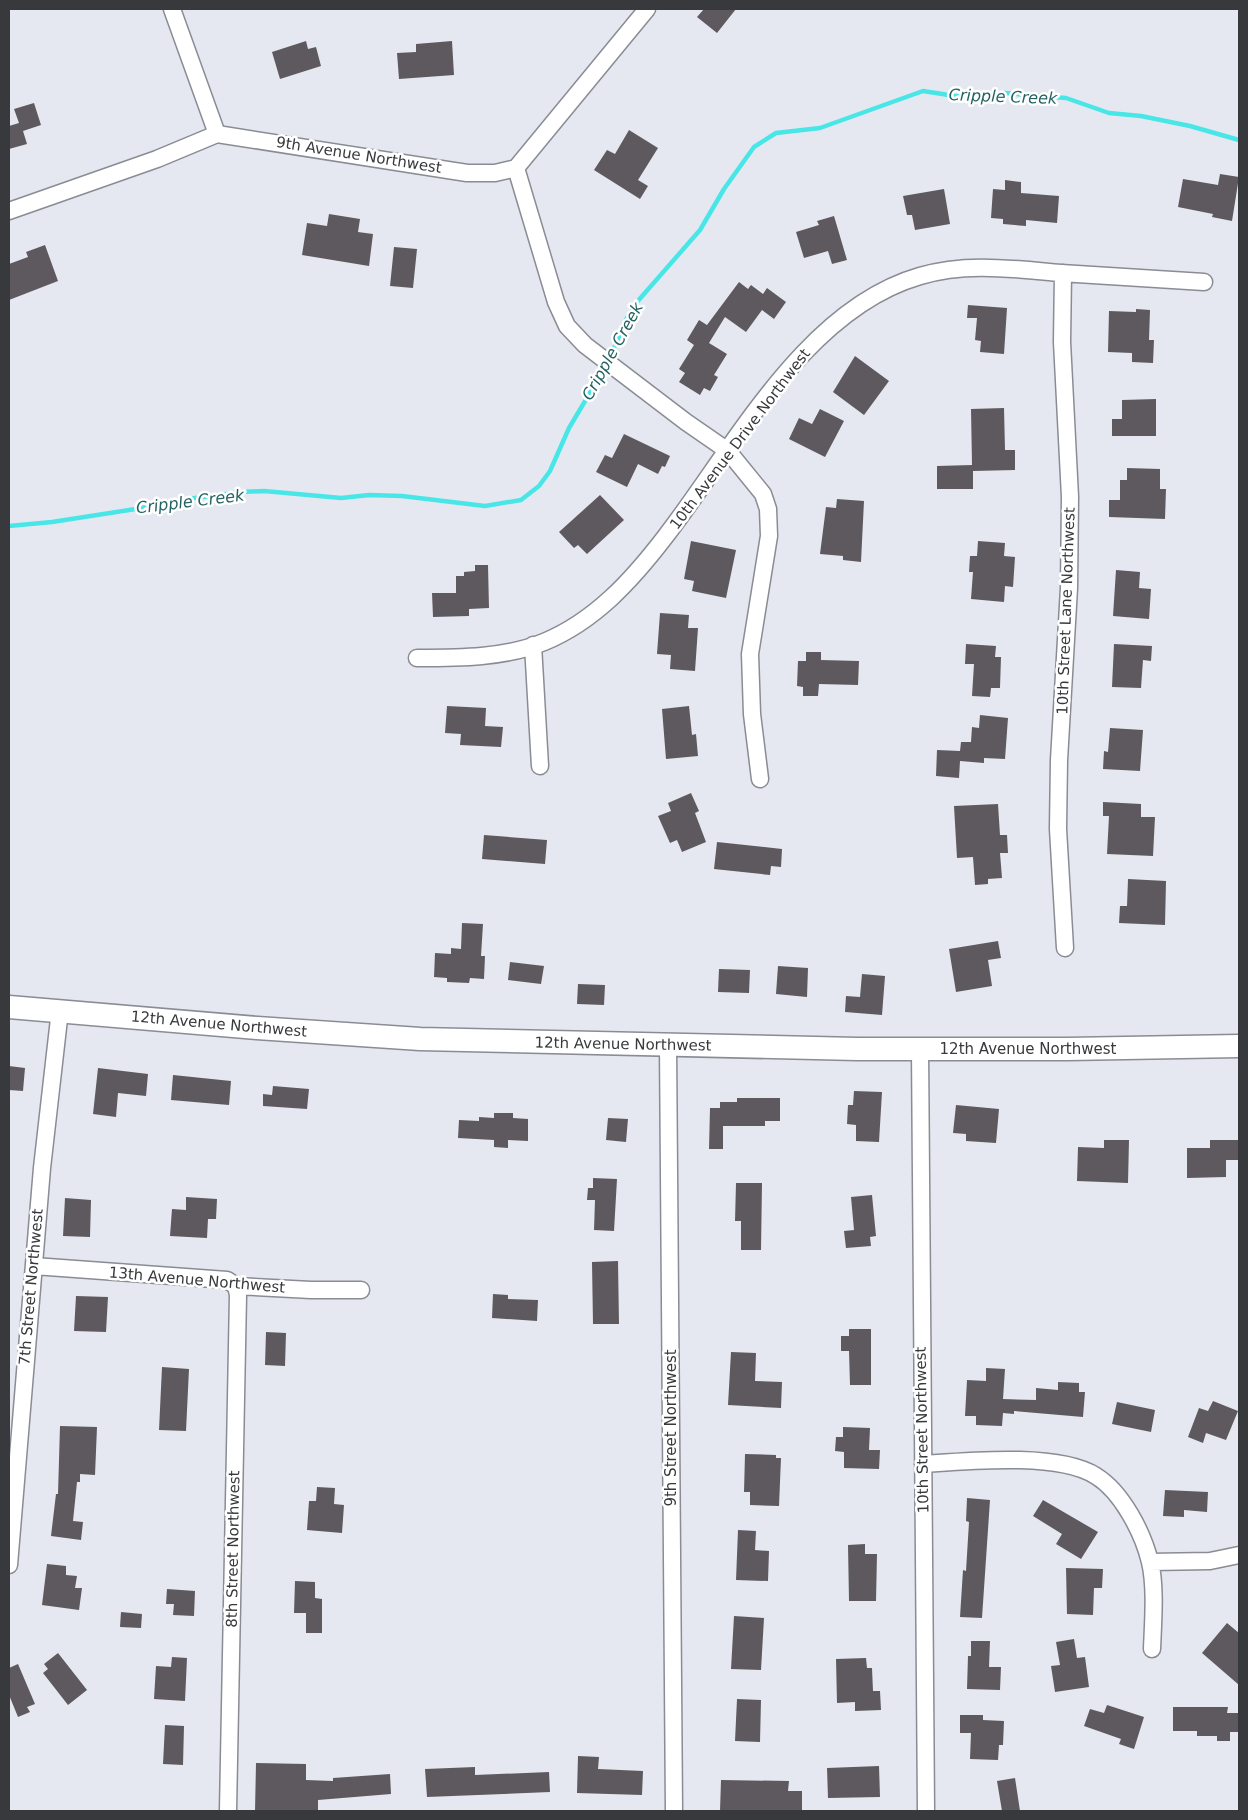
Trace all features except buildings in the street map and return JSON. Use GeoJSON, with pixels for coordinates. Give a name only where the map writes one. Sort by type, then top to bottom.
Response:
{"type":"FeatureCollection","features":[{"type":"Feature","properties":{"kind":"main road","name":"12th Avenue Northwest"},"geometry":{"type":"LineString","coordinates":[[9,1007],[257,1028],[420,1039],[920,1049],[1239,1046]]}},
{"type":"Feature","properties":{"kind":"street"},"geometry":{"type":"LineString","coordinates":[[9,211],[157,159],[217,134],[172,9]]}},
{"type":"Feature","properties":{"kind":"street"},"geometry":{"type":"LineString","coordinates":[[647,9],[516,168],[556,302],[567,326],[585,344],[686,422],[728,450],[763,494],[769,520],[769,536],[750,654],[752,714],[760,779]]}},
{"type":"Feature","properties":{"kind":"street","name":"9th Avenue Northwest"},"geometry":{"type":"LineString","coordinates":[[217,134],[467,173],[496,173],[516,168]]}},
{"type":"Feature","properties":{"kind":"street","name":"10th Avenue Drive Northwest"},"geometry":{"type":"LineString","coordinates":[[417,658],[482,656],[534,645],[545,642],[586,619],[630,581],[688,508],[728,450],[788,370],[807,349],[843,317],[874,294],[920,275],[950,269],[997,267],[1204,282]]}},
{"type":"Feature","properties":{"kind":"street","name":"10th Street Lane Northwest"},"geometry":{"type":"LineString","coordinates":[[1063,273],[1062,342],[1070,497],[1069,588],[1059,760],[1058,829],[1065,948]]}},
{"type":"Feature","properties":{"kind":"street"},"geometry":{"type":"LineString","coordinates":[[534,645],[540,766]]}},
{"type":"Feature","properties":{"kind":"street","name":"7th Street Northwest"},"geometry":{"type":"LineString","coordinates":[[9,1565],[34,1266],[60,1010]]}},
{"type":"Feature","properties":{"kind":"street","name":"9th Street Northwest"},"geometry":{"type":"LineString","coordinates":[[668,1045],[674,1811]]}},
{"type":"Feature","properties":{"kind":"street","name":"10th Street Northwest"},"geometry":{"type":"LineString","coordinates":[[920,1049],[926,1811]]}},
{"type":"Feature","properties":{"kind":"street","name":"13th Avenue Northwest"},"geometry":{"type":"LineString","coordinates":[[34,1266],[227,1280],[236,1286],[311,1290],[361,1290]]}},
{"type":"Feature","properties":{"kind":"street","name":"8th Street Northwest"},"geometry":{"type":"LineString","coordinates":[[228,1811],[238,1295],[236,1286]]}},
{"type":"Feature","properties":{"kind":"street"},"geometry":{"type":"LineString","coordinates":[[923,1464],[968,1461],[1036,1462],[1067,1465],[1095,1475],[1113,1488],[1122,1501],[1150,1562],[1152,1649]]}},
{"type":"Feature","properties":{"kind":"street"},"geometry":{"type":"LineString","coordinates":[[1150,1562],[1210,1561],[1239,1555]]}},
{"type":"Feature","properties":{"kind":"waterway","name":"Cripple Creek"},"geometry":{"type":"LineString","coordinates":[[608,358],[624,323],[637,302],[700,230],[724,189],[754,147],[776,133],[820,128],[923,91],[968,98],[989,97],[1005,93],[1066,98],[1109,113],[1141,116],[1190,126],[1239,140]]}},
{"type":"Feature","properties":{"kind":"waterway","name":"Cripple Creek"},"geometry":{"type":"LineString","coordinates":[[9,526],[52,522],[142,508],[164,502],[242,492],[264,491],[341,498],[369,495],[402,496],[485,506],[521,500],[539,486],[550,471],[569,428],[600,376],[604,364]]}}]}
